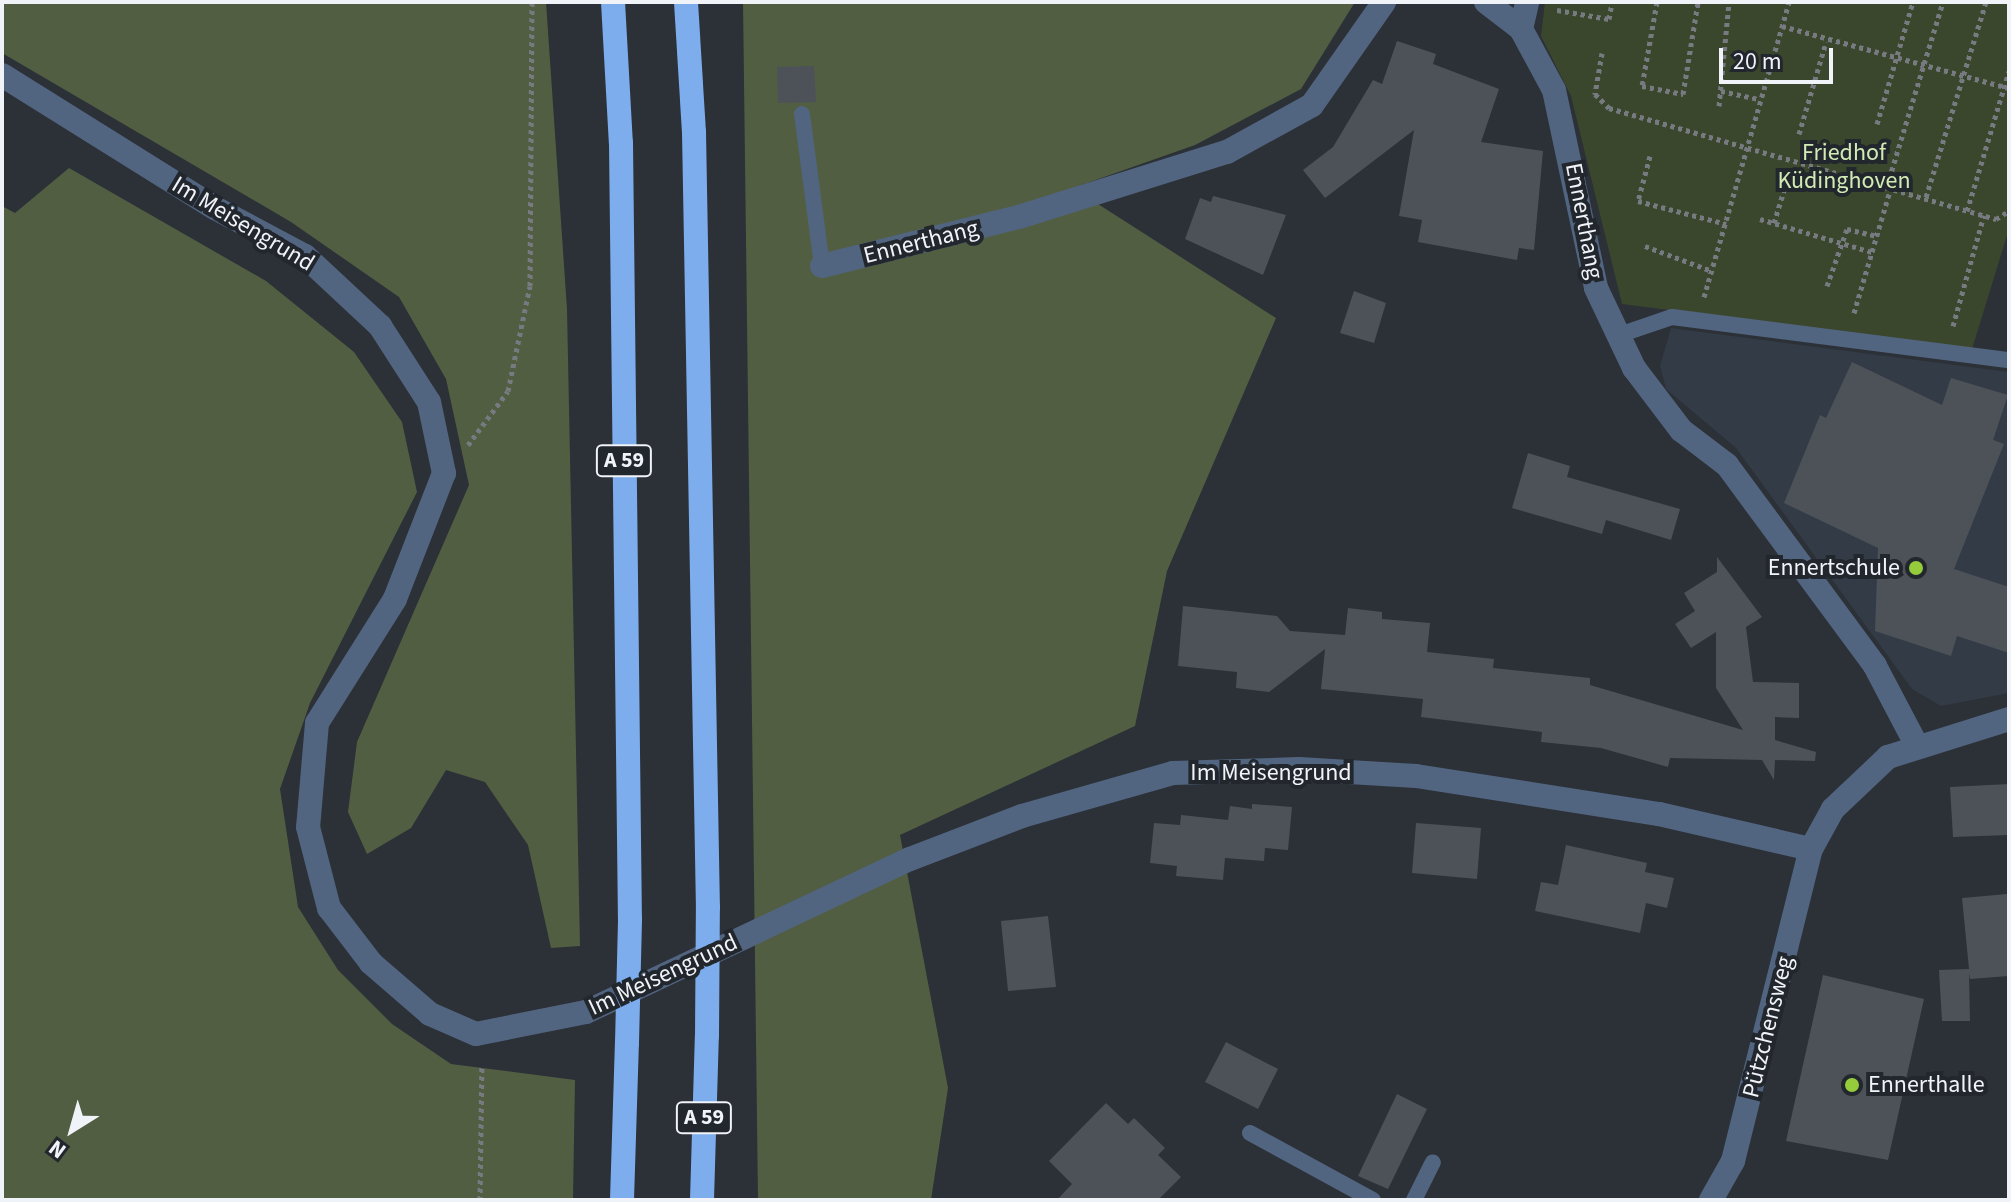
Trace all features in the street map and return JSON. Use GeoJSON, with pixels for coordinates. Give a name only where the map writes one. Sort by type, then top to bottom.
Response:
{"type":"FeatureCollection","features":[{"type":"Feature","properties":{"kind":"highway","name":"A 59"},"geometry":{"type":"LineString","coordinates":[[613,2],[621,143],[630,919],[622,1200]]}},
{"type":"Feature","properties":{"kind":"highway","name":"A 59"},"geometry":{"type":"LineString","coordinates":[[686,2],[695,148],[708,907],[702,1200]]}},
{"type":"Feature","properties":{"kind":"street","name":"Ennerthang"},"geometry":{"type":"LineString","coordinates":[[822,266],[1019,217],[1227,152],[1312,105],[1384,2]]}},
{"type":"Feature","properties":{"kind":"street","name":"Ennerthang"},"geometry":{"type":"LineString","coordinates":[[1486,2],[1521,29],[1554,90],[1596,288],[1622,334],[1634,368],[1681,430],[1727,465],[1875,666],[1916,744]]}},
{"type":"Feature","properties":{"kind":"street"},"geometry":{"type":"LineString","coordinates":[[1521,29],[1535,5]]}},
{"type":"Feature","properties":{"kind":"street","name":"Im Meisengrund"},"geometry":{"type":"LineString","coordinates":[[2,75],[305,256],[380,326],[429,402],[444,473]]}},
{"type":"Feature","properties":{"kind":"street"},"geometry":{"type":"LineString","coordinates":[[444,473],[395,599],[317,723],[308,827],[329,908],[371,963],[430,1014],[476,1034]]}},
{"type":"Feature","properties":{"kind":"street","name":"Pützchensweg"},"geometry":{"type":"LineString","coordinates":[[1711,1200],[1744,1123],[1811,849],[1833,809],[1861,777],[1916,744],[2009,719]]}},
{"type":"Feature","properties":{"kind":"street","name":"Im Meisengrund"},"geometry":{"type":"LineString","coordinates":[[476,1034],[586,1012],[910,859],[1022,816],[1173,773],[1299,769],[1416,776],[1659,814],[1811,849]]}},
{"type":"Feature","properties":{"kind":"lane","name":"Ennerthang"},"geometry":{"type":"LineString","coordinates":[[802,114],[822,266]]}},
{"type":"Feature","properties":{"kind":"lane"},"geometry":{"type":"LineString","coordinates":[[1622,334],[1672,317],[2009,360]]}},
{"type":"Feature","properties":{"kind":"lane"},"geometry":{"type":"LineString","coordinates":[[1250,1133],[1373,1200]]}},
{"type":"Feature","properties":{"kind":"lane"},"geometry":{"type":"LineString","coordinates":[[1414,1200],[1433,1162]]}},
{"type":"Feature","properties":{"kind":"path"},"geometry":{"type":"LineString","coordinates":[[444,473],[508,391],[530,286],[532,2]]}},
{"type":"Feature","properties":{"kind":"path"},"geometry":{"type":"LineString","coordinates":[[1535,5],[1609,19],[1612,2]]}},
{"type":"Feature","properties":{"kind":"path"},"geometry":{"type":"LineString","coordinates":[[1657,2],[1642,86],[1683,94],[1698,2]]}},
{"type":"Feature","properties":{"kind":"path"},"geometry":{"type":"LineString","coordinates":[[1719,106],[1729,2]]}},
{"type":"Feature","properties":{"kind":"path"},"geometry":{"type":"LineString","coordinates":[[1703,301],[1789,2]]}},
{"type":"Feature","properties":{"kind":"path"},"geometry":{"type":"LineString","coordinates":[[1877,124],[1913,2]]}},
{"type":"Feature","properties":{"kind":"path"},"geometry":{"type":"LineString","coordinates":[[1853,318],[1943,2]]}},
{"type":"Feature","properties":{"kind":"path"},"geometry":{"type":"LineString","coordinates":[[1926,197],[1986,2]]}},
{"type":"Feature","properties":{"kind":"path"},"geometry":{"type":"LineString","coordinates":[[1782,26],[1826,42],[2007,87]]}},
{"type":"Feature","properties":{"kind":"path"},"geometry":{"type":"LineString","coordinates":[[1799,134],[1826,42]]}},
{"type":"Feature","properties":{"kind":"path"},"geometry":{"type":"LineString","coordinates":[[1602,53],[1595,94],[1609,108],[1996,219],[2009,211]]}},
{"type":"Feature","properties":{"kind":"path"},"geometry":{"type":"LineString","coordinates":[[1967,211],[2007,87],[2009,71]]}},
{"type":"Feature","properties":{"kind":"path"},"geometry":{"type":"LineString","coordinates":[[1721,91],[1759,99]]}},
{"type":"Feature","properties":{"kind":"path"},"geometry":{"type":"LineString","coordinates":[[1650,156],[1638,201],[1726,224]]}},
{"type":"Feature","properties":{"kind":"path"},"geometry":{"type":"LineString","coordinates":[[1774,223],[1784,190]]}},
{"type":"Feature","properties":{"kind":"path"},"geometry":{"type":"LineString","coordinates":[[1956,317],[1984,215]]}},
{"type":"Feature","properties":{"kind":"path"},"geometry":{"type":"LineString","coordinates":[[1760,219],[1872,252]]}},
{"type":"Feature","properties":{"kind":"path"},"geometry":{"type":"LineString","coordinates":[[1827,286],[1847,229],[1877,236]]}},
{"type":"Feature","properties":{"kind":"path"},"geometry":{"type":"LineString","coordinates":[[1645,246],[1712,271]]}},
{"type":"Feature","properties":{"kind":"path"},"geometry":{"type":"LineString","coordinates":[[476,1034],[482,1069],[480,1200]]}},
{"type":"Feature","properties":{"kind":"shaded area","name":"Ennertschule"},"geometry":{"type":"Polygon","coordinates":[[[1671,328],[2009,372],[2009,693],[1941,706],[1912,689],[1736,448],[1666,389],[1660,366],[1671,328]]]}},
{"type":"Feature","properties":{"kind":"green space"},"geometry":{"type":"Polygon","coordinates":[[[2,2],[546,2],[567,309],[580,946],[551,948],[528,845],[485,782],[446,770],[411,828],[367,854],[348,812],[357,742],[469,485],[446,379],[399,297],[291,222],[2,53],[2,2]]]}},
{"type":"Feature","properties":{"kind":"green space"},"geometry":{"type":"Polygon","coordinates":[[[743,2],[1355,2],[1301,89],[1195,145],[1073,188],[1276,318],[1167,571],[1135,726],[900,835],[948,1088],[931,1200],[758,1200],[743,2]]]}},
{"type":"Feature","properties":{"kind":"green space","name":"Friedhof Küdinghoven"},"geometry":{"type":"Polygon","coordinates":[[[1545,2],[2009,2],[2009,229],[1972,349],[1622,304],[1571,96],[1541,36],[1545,2]]]}},
{"type":"Feature","properties":{"kind":"green space"},"geometry":{"type":"Polygon","coordinates":[[[69,168],[266,281],[354,352],[402,422],[417,492],[310,703],[280,789],[298,907],[338,970],[392,1024],[451,1064],[575,1080],[573,1200],[2,1200],[2,206],[15,213],[69,168]]]}},
{"type":"Feature","properties":{"kind":"building"},"geometry":{"type":"Polygon","coordinates":[[[1397,41],[1436,54],[1433,64],[1499,89],[1481,142],[1543,151],[1534,250],[1519,248],[1517,260],[1418,242],[1422,220],[1399,216],[1414,130],[1325,198],[1303,170],[1333,147],[1373,80],[1382,84],[1397,41]]]}},
{"type":"Feature","properties":{"kind":"building"},"geometry":{"type":"Polygon","coordinates":[[[814,66],[816,102],[778,103],[777,67],[814,66]]]}},
{"type":"Feature","properties":{"kind":"building"},"geometry":{"type":"Polygon","coordinates":[[[1213,196],[1286,215],[1263,275],[1185,239],[1200,198],[1211,202],[1213,196]]]}},
{"type":"Feature","properties":{"kind":"building"},"geometry":{"type":"Polygon","coordinates":[[[1354,291],[1386,303],[1374,343],[1340,333],[1354,291]]]}},
{"type":"Feature","properties":{"kind":"building"},"geometry":{"type":"Polygon","coordinates":[[[1852,362],[1942,405],[1951,378],[2008,395],[1993,440],[2004,444],[1954,569],[2009,587],[2009,653],[1957,636],[1951,656],[1875,631],[1878,548],[1784,503],[1820,415],[1826,418],[1852,362]]]}},
{"type":"Feature","properties":{"kind":"building"},"geometry":{"type":"Polygon","coordinates":[[[1528,453],[1570,466],[1567,477],[1680,509],[1671,540],[1606,520],[1602,534],[1512,508],[1528,453]]]}},
{"type":"Feature","properties":{"kind":"building"},"geometry":{"type":"Polygon","coordinates":[[[1717,557],[1762,617],[1746,627],[1753,682],[1799,683],[1799,718],[1775,717],[1775,740],[1816,752],[1815,761],[1775,760],[1774,780],[1762,760],[1670,758],[1668,767],[1601,748],[1541,742],[1542,732],[1421,717],[1423,699],[1321,689],[1325,649],[1269,692],[1236,688],[1237,672],[1178,666],[1183,606],[1277,616],[1290,631],[1345,635],[1348,608],[1382,612],[1382,619],[1430,623],[1427,652],[1494,659],[1493,668],[1590,678],[1590,685],[1743,730],[1716,688],[1716,632],[1691,648],[1675,624],[1695,611],[1684,593],[1717,572],[1717,557]]]}},
{"type":"Feature","properties":{"kind":"building"},"geometry":{"type":"Polygon","coordinates":[[[2009,784],[2009,835],[1953,837],[1950,787],[2009,784]]]}},
{"type":"Feature","properties":{"kind":"building"},"geometry":{"type":"Polygon","coordinates":[[[1252,804],[1292,807],[1288,850],[1265,848],[1264,861],[1225,858],[1223,880],[1176,876],[1177,866],[1150,863],[1154,823],[1180,825],[1181,815],[1228,820],[1230,806],[1252,809],[1252,804]]]}},
{"type":"Feature","properties":{"kind":"building"},"geometry":{"type":"Polygon","coordinates":[[[1416,823],[1481,828],[1477,879],[1412,873],[1416,823]]]}},
{"type":"Feature","properties":{"kind":"building"},"geometry":{"type":"Polygon","coordinates":[[[1566,845],[1647,863],[1645,872],[1674,878],[1667,908],[1646,903],[1640,933],[1535,911],[1541,882],[1558,885],[1566,845]]]}},
{"type":"Feature","properties":{"kind":"building"},"geometry":{"type":"Polygon","coordinates":[[[2007,894],[2009,976],[1970,979],[1969,973],[1970,1021],[1942,1021],[1939,970],[1969,969],[1962,898],[2007,894]]]}},
{"type":"Feature","properties":{"kind":"building"},"geometry":{"type":"Polygon","coordinates":[[[1048,916],[1056,987],[1008,991],[1001,921],[1048,916]]]}},
{"type":"Feature","properties":{"kind":"building","name":"Ennerthalle"},"geometry":{"type":"Polygon","coordinates":[[[1823,975],[1924,999],[1888,1160],[1786,1141],[1823,975]]]}},
{"type":"Feature","properties":{"kind":"building"},"geometry":{"type":"Polygon","coordinates":[[[1226,1042],[1278,1069],[1258,1109],[1205,1082],[1226,1042]]]}},
{"type":"Feature","properties":{"kind":"building"},"geometry":{"type":"Polygon","coordinates":[[[1397,1094],[1427,1109],[1388,1189],[1358,1176],[1397,1094]]]}},
{"type":"Feature","properties":{"kind":"building"},"geometry":{"type":"Polygon","coordinates":[[[1106,1103],[1128,1124],[1134,1118],[1165,1148],[1158,1155],[1181,1177],[1158,1200],[1057,1200],[1072,1184],[1049,1161],[1106,1103]]]}},
{"type":"Feature","properties":{"kind":"place","name":"Ennertschule"},"geometry":{"type":"Point","coordinates":[1916,568]}},
{"type":"Feature","properties":{"kind":"place","name":"Ennerthalle"},"geometry":{"type":"Point","coordinates":[1852,1085]}}]}
